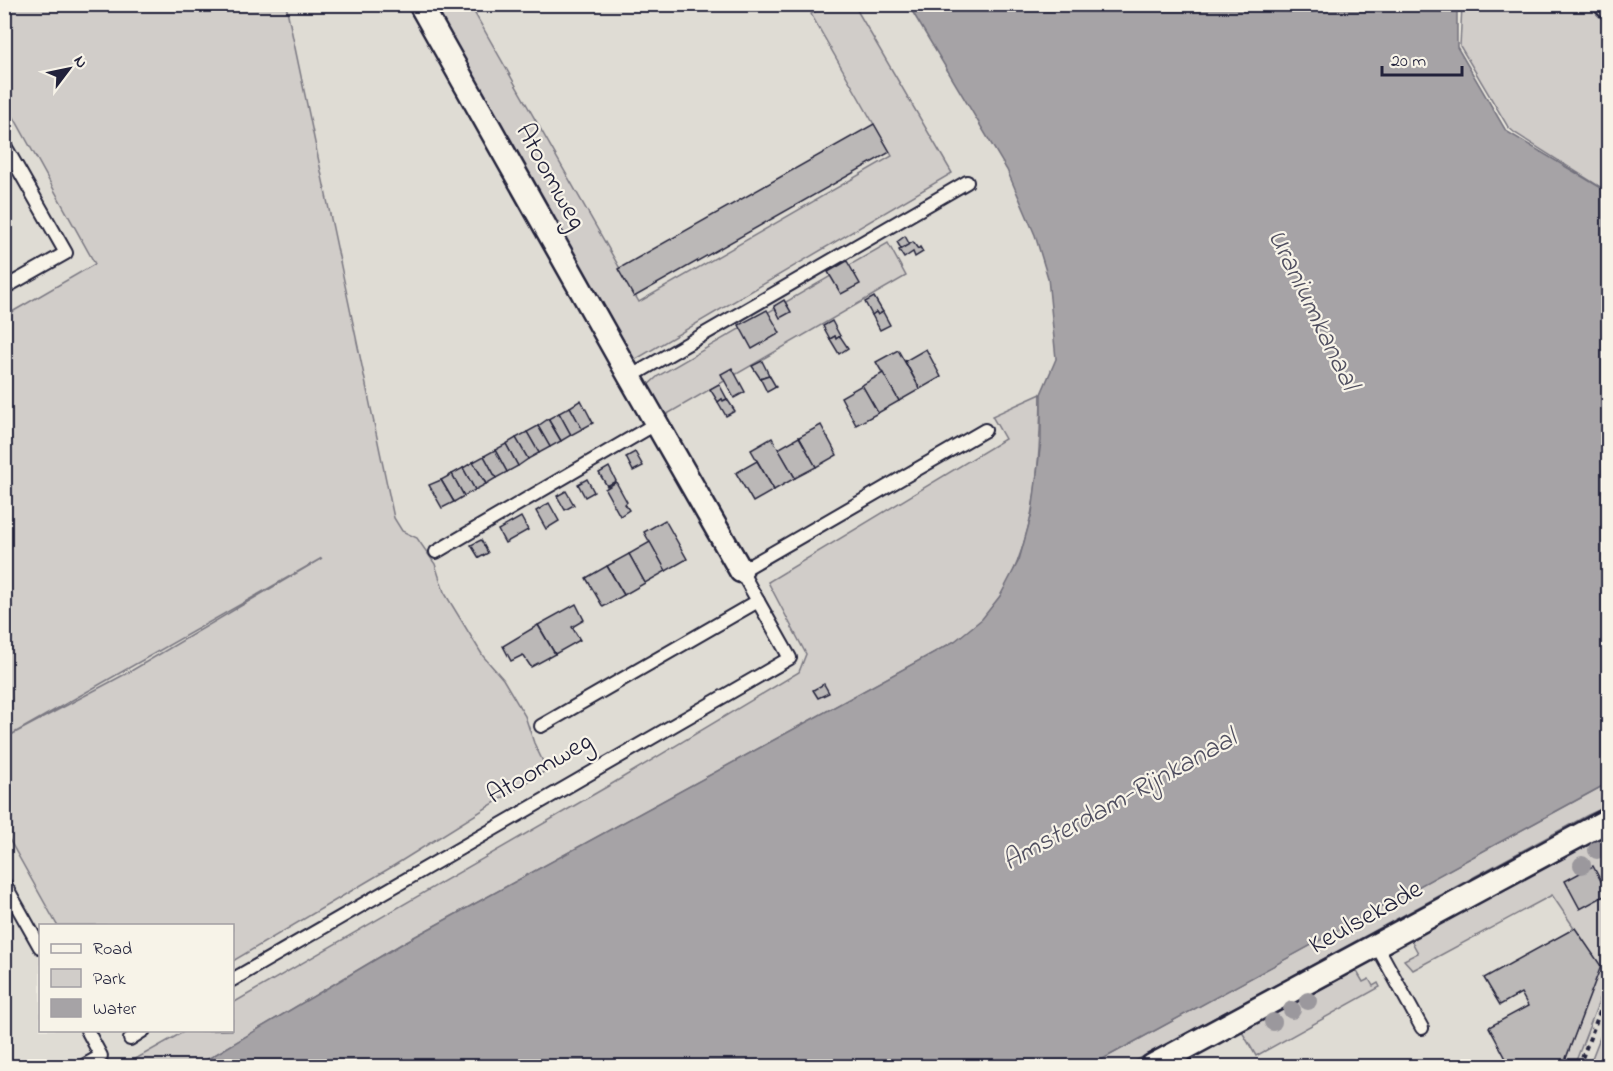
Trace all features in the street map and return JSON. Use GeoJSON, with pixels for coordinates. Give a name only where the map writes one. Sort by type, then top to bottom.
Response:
{"type":"FeatureCollection","features":[{"type":"Feature","properties":{"kind":"street","name":"Atoomweg"},"geometry":{"type":"LineString","coordinates":[[420,4],[741,571]]}},
{"type":"Feature","properties":{"kind":"street"},"geometry":{"type":"LineString","coordinates":[[1605,4],[1608,7]]}},
{"type":"Feature","properties":{"kind":"street","name":"Keulsekade"},"geometry":{"type":"LineString","coordinates":[[1152,1066],[1608,820]]}},
{"type":"Feature","properties":{"kind":"lane"},"geometry":{"type":"LineString","coordinates":[[4,144],[66,253],[4,288]]}},
{"type":"Feature","properties":{"kind":"lane"},"geometry":{"type":"LineString","coordinates":[[630,377],[967,182]]}},
{"type":"Feature","properties":{"kind":"lane"},"geometry":{"type":"LineString","coordinates":[[436,552],[657,423]]}},
{"type":"Feature","properties":{"kind":"lane"},"geometry":{"type":"LineString","coordinates":[[741,571],[985,430]]}},
{"type":"Feature","properties":{"kind":"lane","name":"Atoomweg"},"geometry":{"type":"LineString","coordinates":[[234,979],[790,658],[741,571]]}},
{"type":"Feature","properties":{"kind":"lane"},"geometry":{"type":"LineString","coordinates":[[541,726],[758,601]]}},
{"type":"Feature","properties":{"kind":"lane"},"geometry":{"type":"LineString","coordinates":[[4,883],[39,945]]}},
{"type":"Feature","properties":{"kind":"lane"},"geometry":{"type":"LineString","coordinates":[[1376,944],[1422,1028]]}},
{"type":"Feature","properties":{"kind":"lane"},"geometry":{"type":"LineString","coordinates":[[83,1066],[101,1056],[88,1032]]}},
{"type":"Feature","properties":{"kind":"lane"},"geometry":{"type":"LineString","coordinates":[[130,1039],[141,1032]]}},
{"type":"Feature","properties":{"kind":"path"},"geometry":{"type":"LineString","coordinates":[[1579,1066],[1608,991]]}},
{"type":"Feature","properties":{"kind":"shaded area"},"geometry":{"type":"Polygon","coordinates":[[[5,5],[913,5],[913,11],[1020,196],[1048,278],[1056,359],[1041,394],[1041,441],[1032,513],[615,826],[405,942],[196,1066],[5,1066],[5,5]]]}},
{"type":"Feature","properties":{"kind":"shaded area"},"geometry":{"type":"Polygon","coordinates":[[[1608,783],[1608,1066],[1090,1066],[1549,816],[1608,783]]]}},
{"type":"Feature","properties":{"kind":"green space"},"geometry":{"type":"Polygon","coordinates":[[[5,4],[286,5],[394,518],[402,531],[417,538],[435,564],[444,592],[483,656],[503,679],[525,716],[534,743],[547,770],[390,868],[234,960],[234,924],[56,924],[5,832],[5,316],[95,264],[5,101],[5,4]],[[322,558],[9,736],[131,671],[322,558]]]}},
{"type":"Feature","properties":{"kind":"green space"},"geometry":{"type":"Polygon","coordinates":[[[434,5],[470,5],[639,302],[892,156],[811,14],[826,5],[854,5],[952,173],[633,361],[434,5]]]}},
{"type":"Feature","properties":{"kind":"green space"},"geometry":{"type":"Polygon","coordinates":[[[1462,5],[1604,5],[1608,16],[1608,192],[1508,127],[1460,46],[1462,5]]]}},
{"type":"Feature","properties":{"kind":"green space"},"geometry":{"type":"Polygon","coordinates":[[[888,243],[906,276],[664,416],[647,386],[658,376],[888,243]]]}},
{"type":"Feature","properties":{"kind":"green space"},"geometry":{"type":"Polygon","coordinates":[[[1041,394],[1036,482],[1025,541],[1015,568],[1001,594],[984,618],[970,630],[955,641],[405,942],[196,1066],[123,1066],[183,1032],[234,1032],[234,1002],[610,785],[799,672],[806,654],[768,582],[1005,439],[992,416],[1041,394]]]}},
{"type":"Feature","properties":{"kind":"green space"},"geometry":{"type":"Polygon","coordinates":[[[1608,783],[1608,806],[1126,1066],[1090,1066],[1608,783]]]}},
{"type":"Feature","properties":{"kind":"green space"},"geometry":{"type":"Polygon","coordinates":[[[1599,838],[1608,842],[1608,978],[1574,1066],[1563,1066],[1600,966],[1552,895],[1413,970],[1404,960],[1418,953],[1411,940],[1415,937],[1599,838]]]}},
{"type":"Feature","properties":{"kind":"green space"},"geometry":{"type":"Polygon","coordinates":[[[1356,970],[1363,982],[1369,979],[1373,986],[1378,983],[1380,987],[1256,1056],[1242,1032],[1356,970]]]}},
{"type":"Feature","properties":{"kind":"green space"},"geometry":{"type":"Polygon","coordinates":[[[1608,1017],[1608,1058],[1605,1066],[1589,1066],[1608,1017]]]}},
{"type":"Feature","properties":{"kind":"water"},"geometry":{"type":"Polygon","coordinates":[[[913,5],[1457,5],[1457,47],[1506,131],[1608,192],[1608,783],[1090,1066],[196,1066],[405,942],[955,641],[982,619],[1000,596],[1019,560],[1032,513],[1041,441],[1041,394],[1056,359],[1048,278],[1035,235],[1007,170],[912,11],[913,5]]]}},
{"type":"Feature","properties":{"kind":"building"},"geometry":{"type":"Polygon","coordinates":[[[874,124],[890,152],[634,297],[618,269],[874,124]]]}},
{"type":"Feature","properties":{"kind":"building"},"geometry":{"type":"Polygon","coordinates":[[[905,236],[911,247],[903,252],[897,242],[905,236]]]}},
{"type":"Feature","properties":{"kind":"building"},"geometry":{"type":"Polygon","coordinates":[[[913,242],[923,252],[915,257],[913,252],[904,258],[899,250],[913,242]]]}},
{"type":"Feature","properties":{"kind":"building"},"geometry":{"type":"Polygon","coordinates":[[[847,261],[860,284],[841,294],[828,272],[847,261]]]}},
{"type":"Feature","properties":{"kind":"building"},"geometry":{"type":"Polygon","coordinates":[[[874,297],[883,312],[878,315],[876,312],[872,315],[865,302],[874,297]]]}},
{"type":"Feature","properties":{"kind":"building"},"geometry":{"type":"Polygon","coordinates":[[[784,300],[791,312],[780,318],[774,306],[784,300]]]}},
{"type":"Feature","properties":{"kind":"building"},"geometry":{"type":"Polygon","coordinates":[[[767,310],[780,333],[752,349],[739,325],[767,310]]]}},
{"type":"Feature","properties":{"kind":"building"},"geometry":{"type":"Polygon","coordinates":[[[876,312],[878,315],[883,312],[890,325],[880,330],[872,315],[876,312]]]}},
{"type":"Feature","properties":{"kind":"building"},"geometry":{"type":"Polygon","coordinates":[[[832,321],[840,336],[836,339],[835,336],[830,339],[823,326],[832,321]]]}},
{"type":"Feature","properties":{"kind":"building"},"geometry":{"type":"Polygon","coordinates":[[[835,336],[836,339],[840,336],[848,348],[839,354],[830,339],[835,336]]]}},
{"type":"Feature","properties":{"kind":"building"},"geometry":{"type":"Polygon","coordinates":[[[926,349],[941,377],[920,389],[905,361],[926,349]]]}},
{"type":"Feature","properties":{"kind":"building"},"geometry":{"type":"Polygon","coordinates":[[[898,350],[920,389],[899,401],[876,362],[898,350]]]}},
{"type":"Feature","properties":{"kind":"building"},"geometry":{"type":"Polygon","coordinates":[[[762,361],[769,375],[760,378],[752,366],[762,361]]]}},
{"type":"Feature","properties":{"kind":"building"},"geometry":{"type":"Polygon","coordinates":[[[732,368],[745,392],[734,398],[721,374],[732,368]]]}},
{"type":"Feature","properties":{"kind":"building"},"geometry":{"type":"Polygon","coordinates":[[[883,373],[899,401],[878,413],[862,385],[883,373]]]}},
{"type":"Feature","properties":{"kind":"building"},"geometry":{"type":"Polygon","coordinates":[[[769,375],[776,387],[767,392],[760,378],[769,375]]]}},
{"type":"Feature","properties":{"kind":"building"},"geometry":{"type":"Polygon","coordinates":[[[719,384],[727,399],[718,402],[710,389],[719,384]]]}},
{"type":"Feature","properties":{"kind":"building"},"geometry":{"type":"Polygon","coordinates":[[[862,385],[878,413],[856,425],[841,397],[862,385]]]}},
{"type":"Feature","properties":{"kind":"building"},"geometry":{"type":"Polygon","coordinates":[[[722,399],[723,401],[727,399],[735,411],[726,416],[718,402],[722,399]]]}},
{"type":"Feature","properties":{"kind":"building"},"geometry":{"type":"Polygon","coordinates":[[[581,400],[593,423],[582,429],[570,407],[581,400]]]}},
{"type":"Feature","properties":{"kind":"building"},"geometry":{"type":"Polygon","coordinates":[[[570,407],[582,429],[571,435],[559,413],[570,407]]]}},
{"type":"Feature","properties":{"kind":"building"},"geometry":{"type":"Polygon","coordinates":[[[559,413],[571,435],[561,441],[548,419],[559,413]]]}},
{"type":"Feature","properties":{"kind":"building"},"geometry":{"type":"Polygon","coordinates":[[[548,419],[561,441],[550,447],[538,426],[548,419]]]}},
{"type":"Feature","properties":{"kind":"building"},"geometry":{"type":"Polygon","coordinates":[[[821,425],[837,455],[816,467],[799,437],[821,425]]]}},
{"type":"Feature","properties":{"kind":"building"},"geometry":{"type":"Polygon","coordinates":[[[538,426],[550,447],[539,453],[527,432],[538,426]]]}},
{"type":"Feature","properties":{"kind":"building"},"geometry":{"type":"Polygon","coordinates":[[[527,432],[539,453],[528,459],[516,438],[527,432]]]}},
{"type":"Feature","properties":{"kind":"building"},"geometry":{"type":"Polygon","coordinates":[[[799,437],[816,467],[795,478],[778,449],[799,437]]]}},
{"type":"Feature","properties":{"kind":"building"},"geometry":{"type":"Polygon","coordinates":[[[516,438],[528,459],[518,466],[506,444],[516,438]]]}},
{"type":"Feature","properties":{"kind":"building"},"geometry":{"type":"Polygon","coordinates":[[[772,438],[795,478],[774,490],[751,450],[772,438]]]}},
{"type":"Feature","properties":{"kind":"building"},"geometry":{"type":"Polygon","coordinates":[[[506,444],[518,466],[507,472],[495,450],[506,444]]]}},
{"type":"Feature","properties":{"kind":"building"},"geometry":{"type":"Polygon","coordinates":[[[495,450],[507,472],[496,478],[484,456],[495,450]]]}},
{"type":"Feature","properties":{"kind":"building"},"geometry":{"type":"Polygon","coordinates":[[[635,452],[643,466],[633,471],[626,457],[635,452]]]}},
{"type":"Feature","properties":{"kind":"building"},"geometry":{"type":"Polygon","coordinates":[[[484,456],[496,478],[486,484],[473,462],[484,456]]]}},
{"type":"Feature","properties":{"kind":"building"},"geometry":{"type":"Polygon","coordinates":[[[757,461],[774,490],[753,502],[736,473],[757,461]]]}},
{"type":"Feature","properties":{"kind":"building"},"geometry":{"type":"Polygon","coordinates":[[[473,462],[486,484],[475,490],[463,468],[473,462]]]}},
{"type":"Feature","properties":{"kind":"building"},"geometry":{"type":"Polygon","coordinates":[[[609,467],[616,481],[607,486],[599,473],[609,467]]]}},
{"type":"Feature","properties":{"kind":"building"},"geometry":{"type":"Polygon","coordinates":[[[463,468],[475,490],[464,496],[452,474],[463,468]]]}},
{"type":"Feature","properties":{"kind":"building"},"geometry":{"type":"Polygon","coordinates":[[[452,474],[464,496],[454,502],[441,480],[452,474]]]}},
{"type":"Feature","properties":{"kind":"building"},"geometry":{"type":"Polygon","coordinates":[[[587,479],[594,492],[585,497],[578,484],[587,479]]]}},
{"type":"Feature","properties":{"kind":"building"},"geometry":{"type":"Polygon","coordinates":[[[441,480],[454,502],[442,508],[429,485],[441,480]]]}},
{"type":"Feature","properties":{"kind":"building"},"geometry":{"type":"Polygon","coordinates":[[[616,482],[629,510],[620,516],[605,489],[616,482]]]}},
{"type":"Feature","properties":{"kind":"building"},"geometry":{"type":"Polygon","coordinates":[[[566,491],[574,505],[565,510],[557,496],[566,491]]]}},
{"type":"Feature","properties":{"kind":"building"},"geometry":{"type":"Polygon","coordinates":[[[549,503],[559,521],[546,529],[536,511],[549,503]]]}},
{"type":"Feature","properties":{"kind":"building"},"geometry":{"type":"Polygon","coordinates":[[[521,517],[528,530],[505,543],[498,530],[521,517]]]}},
{"type":"Feature","properties":{"kind":"building"},"geometry":{"type":"Polygon","coordinates":[[[665,520],[687,559],[666,571],[644,532],[665,520]]]}},
{"type":"Feature","properties":{"kind":"building"},"geometry":{"type":"Polygon","coordinates":[[[481,540],[488,553],[479,558],[471,545],[481,540]]]}},
{"type":"Feature","properties":{"kind":"building"},"geometry":{"type":"Polygon","coordinates":[[[650,542],[666,571],[645,583],[629,554],[650,542]]]}},
{"type":"Feature","properties":{"kind":"building"},"geometry":{"type":"Polygon","coordinates":[[[629,554],[645,583],[624,595],[607,566],[629,554]]]}},
{"type":"Feature","properties":{"kind":"building"},"geometry":{"type":"Polygon","coordinates":[[[607,566],[624,595],[603,607],[586,578],[607,566]]]}},
{"type":"Feature","properties":{"kind":"building"},"geometry":{"type":"Polygon","coordinates":[[[576,604],[584,620],[572,627],[580,640],[555,654],[538,625],[576,604]]]}},
{"type":"Feature","properties":{"kind":"building"},"geometry":{"type":"Polygon","coordinates":[[[538,625],[555,654],[531,667],[523,655],[511,661],[503,646],[538,625]]]}},
{"type":"Feature","properties":{"kind":"building"},"geometry":{"type":"Polygon","coordinates":[[[824,684],[829,693],[818,698],[813,690],[824,684]]]}},
{"type":"Feature","properties":{"kind":"building"},"geometry":{"type":"Polygon","coordinates":[[[1593,866],[1608,894],[1580,909],[1565,881],[1593,866]]]}},
{"type":"Feature","properties":{"kind":"building"},"geometry":{"type":"Polygon","coordinates":[[[1575,928],[1601,966],[1563,1066],[1510,1066],[1489,1027],[1528,1006],[1521,993],[1500,1005],[1484,978],[1575,928]]]}},
{"type":"Feature","properties":{"kind":"water label","name":"Uraniumkanaal"},"geometry":{"type":"Point","coordinates":[1312,310]}},
{"type":"Feature","properties":{"kind":"water label","name":"Amsterdam-Rijnkanaal"},"geometry":{"type":"Point","coordinates":[1120,801]}}]}
